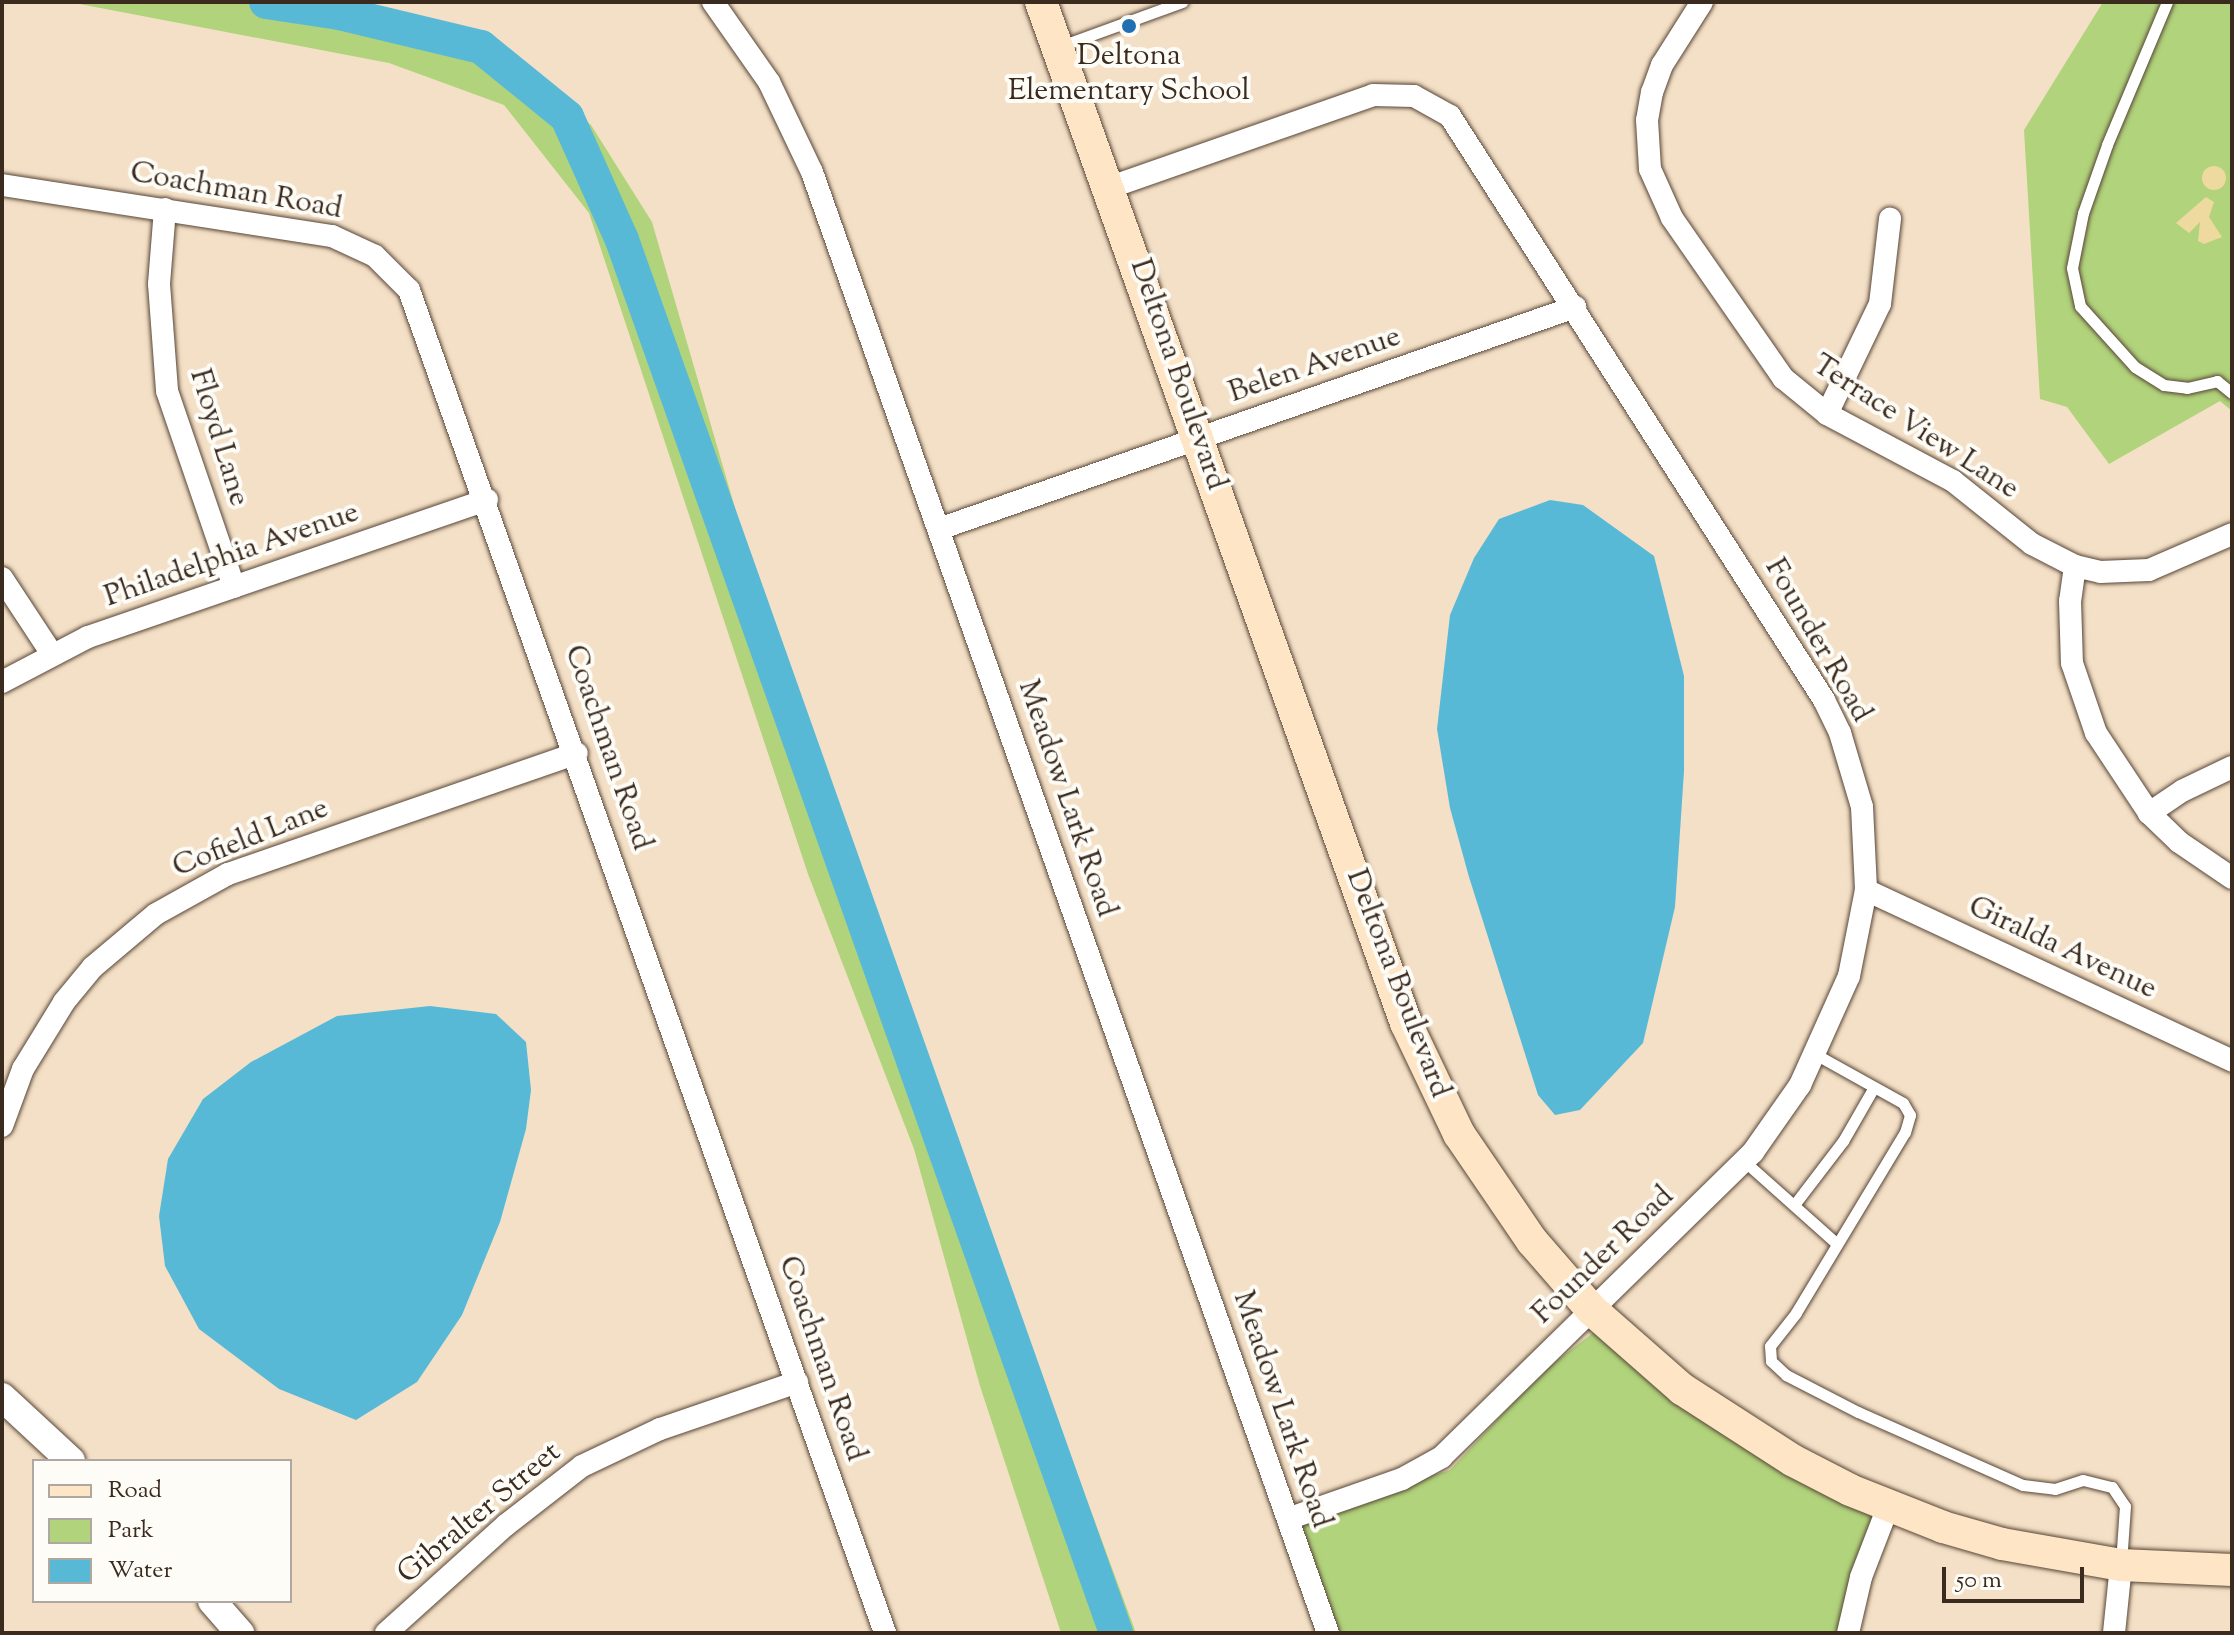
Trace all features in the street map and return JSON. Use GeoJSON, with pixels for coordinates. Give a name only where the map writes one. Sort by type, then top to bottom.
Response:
{"type":"FeatureCollection","features":[{"type":"Feature","properties":{"kind":"main road","name":"Deltona Boulevard"},"geometry":{"type":"LineString","coordinates":[[1041,2],[1061,46],[1431,1079],[1492,1187],[1592,1310],[1682,1389],[1739,1428],[1888,1507],[2002,1544],[2121,1565],[2232,1570]]}},
{"type":"Feature","properties":{"kind":"street","name":"Meadow Lark Road"},"geometry":{"type":"LineString","coordinates":[[713,2],[743,41],[793,127],[939,529],[1328,1633]]}},
{"type":"Feature","properties":{"kind":"street","name":"Terrace View Lane"},"geometry":{"type":"LineString","coordinates":[[1694,5],[1662,65],[1652,92],[1647,120],[1650,169],[1672,218],[1761,352],[1827,414],[1953,481],[2032,544],[2075,566],[2100,572],[2149,570],[2232,534]]}},
{"type":"Feature","properties":{"kind":"street","name":"Founder Road"},"geometry":{"type":"LineString","coordinates":[[1111,187],[1373,95],[1414,96],[1433,104],[1460,127],[1829,711],[1862,807],[1866,890],[1849,976],[1815,1054],[1778,1120],[1744,1161],[1442,1457],[1402,1479],[1288,1519]]}},
{"type":"Feature","properties":{"kind":"street","name":"Coachman Road"},"geometry":{"type":"LineString","coordinates":[[2,185],[332,236],[365,250],[394,272],[421,311],[885,1633]]}},
{"type":"Feature","properties":{"kind":"street","name":"Floyd Lane"},"geometry":{"type":"LineString","coordinates":[[165,209],[159,284],[167,391],[234,587]]}},
{"type":"Feature","properties":{"kind":"street"},"geometry":{"type":"LineString","coordinates":[[1827,414],[1880,304],[1890,219]]}},
{"type":"Feature","properties":{"kind":"street","name":"Belen Avenue"},"geometry":{"type":"LineString","coordinates":[[939,529],[1575,307]]}},
{"type":"Feature","properties":{"kind":"street","name":"Philadelphia Avenue"},"geometry":{"type":"LineString","coordinates":[[2,682],[52,654],[234,587],[487,500]]}},
{"type":"Feature","properties":{"kind":"street"},"geometry":{"type":"LineString","coordinates":[[2075,566],[2070,601],[2072,663],[2096,733],[2149,813],[2190,851],[2232,878]]}},
{"type":"Feature","properties":{"kind":"street"},"geometry":{"type":"LineString","coordinates":[[2,578],[52,654]]}},
{"type":"Feature","properties":{"kind":"street","name":"Cofield Lane"},"geometry":{"type":"LineString","coordinates":[[2,1126],[23,1069],[64,1002],[120,941],[156,914],[228,874],[577,753]]}},
{"type":"Feature","properties":{"kind":"street"},"geometry":{"type":"LineString","coordinates":[[2149,813],[2182,791],[2232,767]]}},
{"type":"Feature","properties":{"kind":"street","name":"Giralda Avenue"},"geometry":{"type":"LineString","coordinates":[[1866,890],[2232,1061]]}},
{"type":"Feature","properties":{"kind":"street","name":"Gibralter Street"},"geometry":{"type":"LineString","coordinates":[[386,1633],[506,1525],[582,1466],[660,1429],[797,1382]]}},
{"type":"Feature","properties":{"kind":"street"},"geometry":{"type":"LineString","coordinates":[[2,1397],[69,1459]]}},
{"type":"Feature","properties":{"kind":"street"},"geometry":{"type":"LineString","coordinates":[[1848,1633],[1861,1577],[1888,1507]]}},
{"type":"Feature","properties":{"kind":"street"},"geometry":{"type":"LineString","coordinates":[[2114,1633],[2121,1565]]}},
{"type":"Feature","properties":{"kind":"street"},"geometry":{"type":"LineString","coordinates":[[214,1603],[240,1633]]}},
{"type":"Feature","properties":{"kind":"lane"},"geometry":{"type":"LineString","coordinates":[[1061,46],[1182,2]]}},
{"type":"Feature","properties":{"kind":"lane"},"geometry":{"type":"LineString","coordinates":[[2167,2],[2107,145],[2072,268],[2080,306],[2135,367],[2164,385],[2187,388],[2217,381],[2232,393]]}},
{"type":"Feature","properties":{"kind":"lane"},"geometry":{"type":"LineString","coordinates":[[1815,1054],[1903,1103],[1910,1115],[1905,1132],[1770,1346],[1771,1361],[1786,1375],[1858,1412],[2023,1485],[2055,1489],[2083,1480],[2112,1487],[2125,1506],[2121,1565]]}},
{"type":"Feature","properties":{"kind":"lane"},"geometry":{"type":"LineString","coordinates":[[1794,1205],[1843,1141],[1874,1087]]}},
{"type":"Feature","properties":{"kind":"lane"},"geometry":{"type":"LineString","coordinates":[[1744,1161],[1836,1243]]}},
{"type":"Feature","properties":{"kind":"green space"},"geometry":{"type":"Polygon","coordinates":[[[69,2],[303,2],[510,49],[591,125],[652,222],[787,687],[1136,1633],[1061,1633],[980,1386],[914,1149],[808,874],[589,213],[504,105],[389,63],[69,2]]]}},
{"type":"Feature","properties":{"kind":"green space"},"geometry":{"type":"Polygon","coordinates":[[[2103,2],[2232,2],[2232,411],[2220,401],[2109,464],[2067,407],[2040,399],[2024,130],[2103,2]]]}},
{"type":"Feature","properties":{"kind":"green space"},"geometry":{"type":"Polygon","coordinates":[[[1598,1329],[1883,1515],[1855,1633],[1315,1633],[1283,1523],[1450,1470],[1542,1372],[1598,1329]]]}},
{"type":"Feature","properties":{"kind":"sand"},"geometry":{"type":"Polygon","coordinates":[[[2214,166],[2225,173],[2226,178],[2219,189],[2214,190],[2203,183],[2202,178],[2209,167],[2214,166]]]}},
{"type":"Feature","properties":{"kind":"sand"},"geometry":{"type":"Polygon","coordinates":[[[2206,197],[2214,202],[2209,217],[2222,237],[2204,244],[2198,241],[2200,222],[2189,233],[2176,223],[2206,197]]]}},
{"type":"Feature","properties":{"kind":"water"},"geometry":{"type":"Polygon","coordinates":[[[1550,500],[1583,505],[1654,556],[1684,676],[1684,771],[1675,907],[1643,1043],[1580,1110],[1555,1115],[1538,1095],[1469,877],[1450,808],[1437,729],[1450,615],[1474,558],[1499,519],[1550,500]]]}},
{"type":"Feature","properties":{"kind":"water"},"geometry":{"type":"Polygon","coordinates":[[[430,1006],[496,1014],[526,1042],[531,1090],[526,1129],[500,1222],[462,1315],[417,1382],[356,1420],[279,1389],[199,1329],[165,1266],[159,1216],[168,1159],[203,1099],[251,1062],[337,1016],[430,1006]]]}},
{"type":"Feature","properties":{"kind":"waterway"},"geometry":{"type":"LineString","coordinates":[[266,2],[339,13],[481,47],[567,117],[622,240],[1116,1633]]}},
{"type":"Feature","properties":{"kind":"place","name":"Deltona Elementary School"},"geometry":{"type":"Point","coordinates":[1129,26]}}]}
